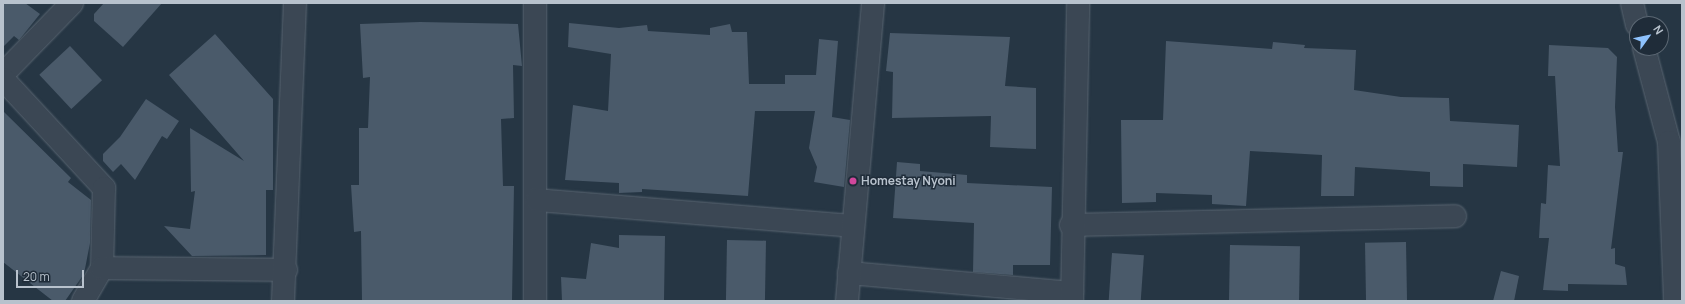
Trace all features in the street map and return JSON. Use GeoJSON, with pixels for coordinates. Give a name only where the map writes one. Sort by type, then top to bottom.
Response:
{"type":"FeatureCollection","features":[{"type":"Feature","properties":{"kind":"street"},"geometry":{"type":"LineString","coordinates":[[3,74],[72,3]]}},
{"type":"Feature","properties":{"kind":"street"},"geometry":{"type":"LineString","coordinates":[[284,301],[294,3]]}},
{"type":"Feature","properties":{"kind":"street"},"geometry":{"type":"LineString","coordinates":[[535,3],[537,200],[535,301]]}},
{"type":"Feature","properties":{"kind":"street"},"geometry":{"type":"LineString","coordinates":[[847,301],[873,3]]}},
{"type":"Feature","properties":{"kind":"street"},"geometry":{"type":"LineString","coordinates":[[849,273],[1072,297],[1071,224],[1078,3]]}},
{"type":"Feature","properties":{"kind":"street"},"geometry":{"type":"LineString","coordinates":[[1632,3],[1635,16]]}},
{"type":"Feature","properties":{"kind":"street"},"geometry":{"type":"LineString","coordinates":[[1646,56],[1669,142],[1678,258],[1675,301]]}},
{"type":"Feature","properties":{"kind":"street"},"geometry":{"type":"LineString","coordinates":[[3,79],[104,188],[102,268],[82,301]]}},
{"type":"Feature","properties":{"kind":"street"},"geometry":{"type":"LineString","coordinates":[[537,200],[853,226]]}},
{"type":"Feature","properties":{"kind":"street"},"geometry":{"type":"LineString","coordinates":[[1071,224],[1455,216]]}},
{"type":"Feature","properties":{"kind":"street"},"geometry":{"type":"LineString","coordinates":[[102,268],[286,270]]}},
{"type":"Feature","properties":{"kind":"building"},"geometry":{"type":"Polygon","coordinates":[[[3,3],[25,3],[40,14],[19,40],[14,36],[3,47],[3,3]]]}},
{"type":"Feature","properties":{"kind":"building"},"geometry":{"type":"Polygon","coordinates":[[[104,3],[162,3],[123,47],[94,21],[94,14],[104,3]]]}},
{"type":"Feature","properties":{"kind":"building"},"geometry":{"type":"Polygon","coordinates":[[[420,22],[518,24],[522,66],[513,65],[514,118],[501,119],[503,186],[514,186],[512,301],[362,301],[361,231],[354,232],[351,185],[359,185],[359,128],[368,128],[370,77],[363,78],[360,24],[420,22]]]}},
{"type":"Feature","properties":{"kind":"building"},"geometry":{"type":"Polygon","coordinates":[[[569,23],[619,28],[647,25],[648,31],[710,35],[710,28],[730,24],[732,32],[747,32],[749,84],[785,84],[785,75],[816,75],[819,39],[838,41],[832,117],[850,120],[844,187],[814,182],[817,167],[809,148],[815,111],[755,111],[748,196],[642,189],[642,192],[619,193],[619,183],[565,180],[573,105],[608,111],[611,54],[568,47],[569,23]]]}},
{"type":"Feature","properties":{"kind":"building"},"geometry":{"type":"Polygon","coordinates":[[[890,33],[1010,37],[1005,86],[1036,88],[1036,149],[990,147],[991,116],[892,118],[893,72],[886,71],[890,33]]]}},
{"type":"Feature","properties":{"kind":"building"},"geometry":{"type":"Polygon","coordinates":[[[215,34],[273,99],[273,190],[266,190],[266,255],[192,256],[164,226],[190,229],[195,191],[191,192],[190,128],[244,161],[169,75],[215,34]]]}},
{"type":"Feature","properties":{"kind":"building"},"geometry":{"type":"Polygon","coordinates":[[[1166,41],[1272,49],[1273,42],[1305,45],[1304,48],[1356,50],[1354,90],[1401,97],[1449,98],[1450,121],[1519,125],[1517,167],[1463,164],[1463,187],[1430,186],[1430,172],[1355,167],[1354,196],[1321,196],[1322,155],[1250,151],[1246,206],[1212,204],[1212,195],[1156,193],[1156,202],[1122,203],[1121,120],[1163,120],[1166,41]]]}},
{"type":"Feature","properties":{"kind":"building"},"geometry":{"type":"Polygon","coordinates":[[[1549,45],[1608,48],[1617,57],[1615,107],[1618,152],[1623,152],[1611,249],[1615,248],[1615,264],[1625,267],[1627,285],[1568,284],[1568,291],[1543,290],[1549,238],[1539,238],[1541,203],[1546,204],[1548,165],[1560,166],[1555,76],[1548,76],[1549,45]]]}},
{"type":"Feature","properties":{"kind":"building"},"geometry":{"type":"Polygon","coordinates":[[[70,46],[102,80],[71,109],[39,75],[70,46]]]}},
{"type":"Feature","properties":{"kind":"building"},"geometry":{"type":"Polygon","coordinates":[[[146,99],[179,121],[167,139],[162,136],[135,180],[121,164],[113,172],[103,161],[103,154],[120,137],[146,99]]]}},
{"type":"Feature","properties":{"kind":"building"},"geometry":{"type":"Polygon","coordinates":[[[3,111],[71,178],[68,182],[91,200],[90,243],[84,274],[65,301],[53,301],[3,262],[3,111]]]}},
{"type":"Feature","properties":{"kind":"building"},"geometry":{"type":"Polygon","coordinates":[[[897,162],[920,164],[920,171],[967,175],[967,183],[1052,187],[1050,265],[1013,265],[1013,275],[973,272],[974,223],[893,218],[897,162]]]}},
{"type":"Feature","properties":{"kind":"building"},"geometry":{"type":"Polygon","coordinates":[[[619,235],[665,236],[664,301],[562,301],[561,277],[586,279],[591,243],[619,248],[619,235]]]}},
{"type":"Feature","properties":{"kind":"building"},"geometry":{"type":"Polygon","coordinates":[[[727,240],[766,241],[765,301],[726,301],[727,240]]]}},
{"type":"Feature","properties":{"kind":"building"},"geometry":{"type":"Polygon","coordinates":[[[1406,242],[1407,301],[1366,301],[1365,243],[1406,242]]]}},
{"type":"Feature","properties":{"kind":"building"},"geometry":{"type":"Polygon","coordinates":[[[1230,245],[1300,246],[1299,301],[1229,301],[1230,245]]]}},
{"type":"Feature","properties":{"kind":"building"},"geometry":{"type":"Polygon","coordinates":[[[1112,253],[1144,255],[1141,301],[1109,300],[1112,253]]]}},
{"type":"Feature","properties":{"kind":"building"},"geometry":{"type":"Polygon","coordinates":[[[1501,271],[1519,276],[1514,301],[1493,301],[1501,271]]]}},
{"type":"Feature","properties":{"kind":"place","name":"Homestay Nyoni"},"geometry":{"type":"Point","coordinates":[853,181]}}]}
